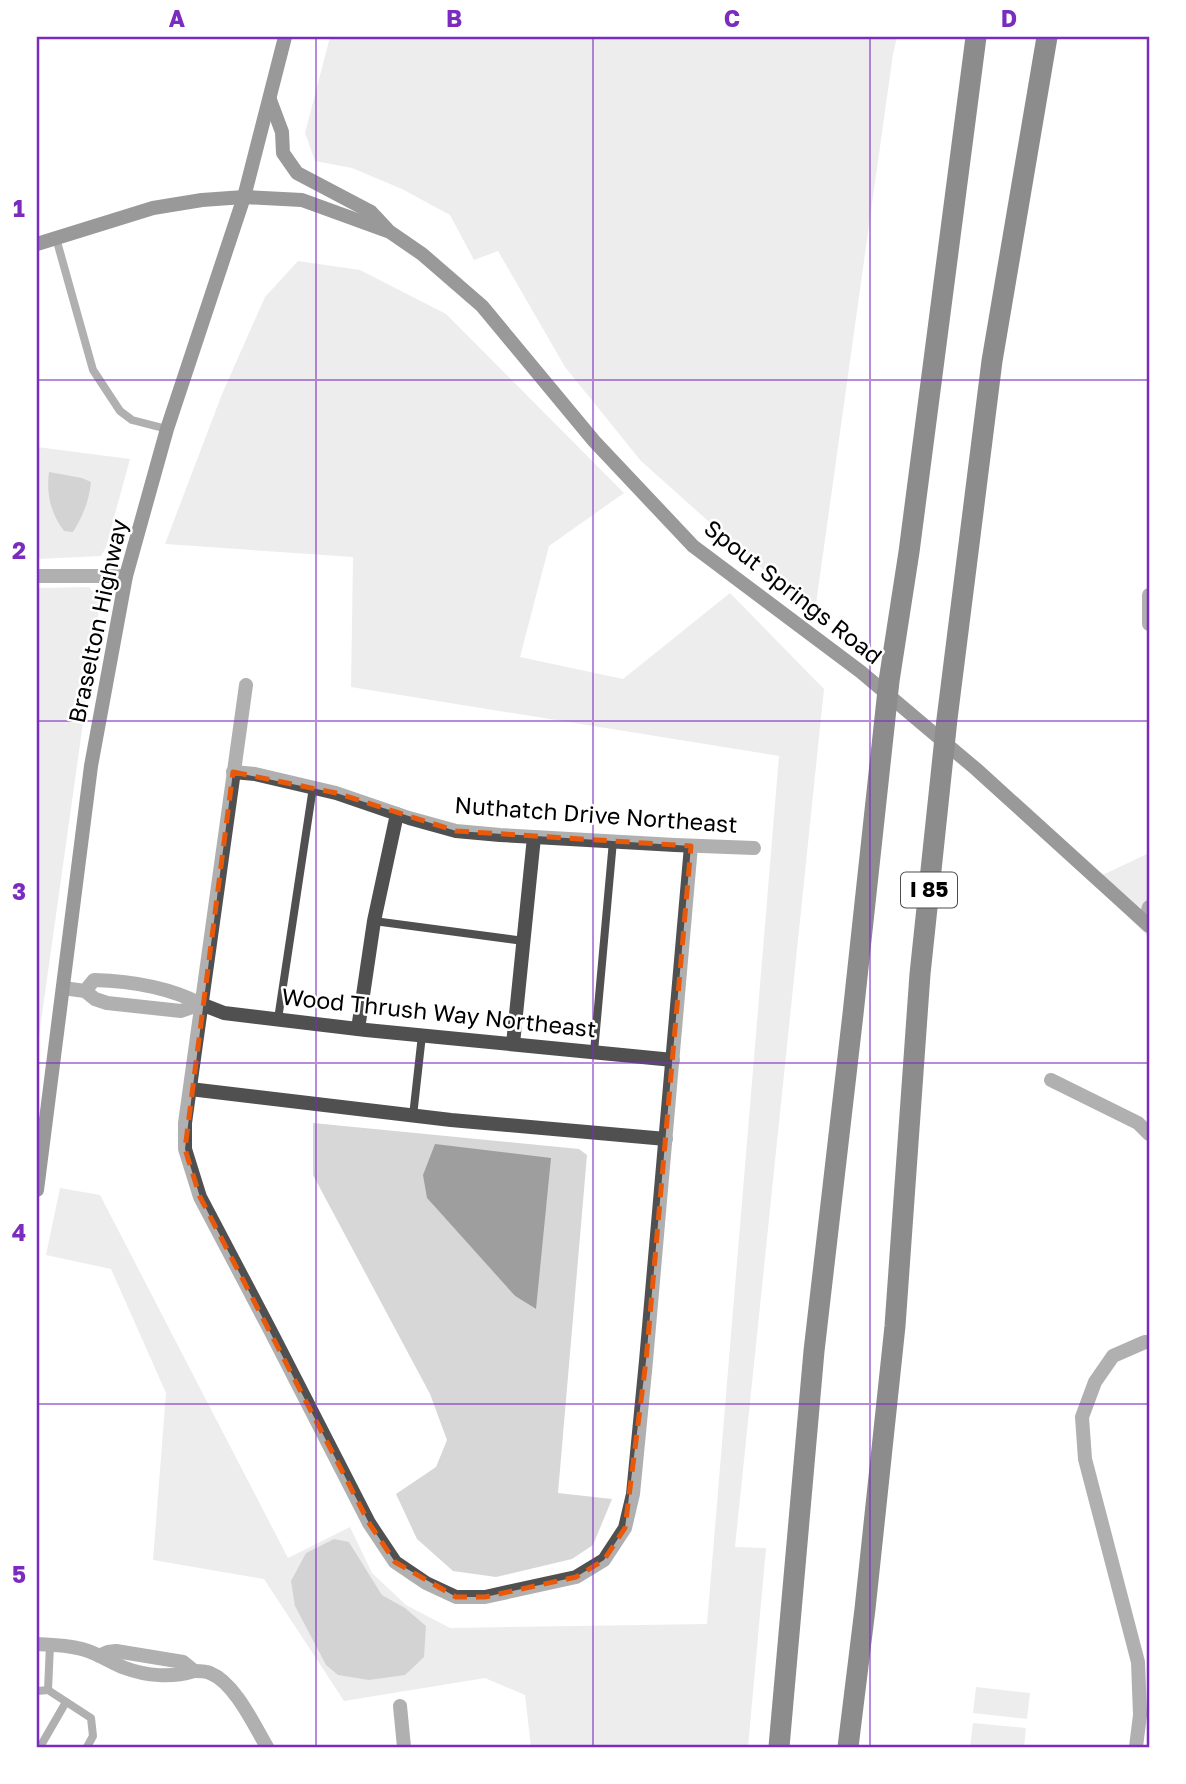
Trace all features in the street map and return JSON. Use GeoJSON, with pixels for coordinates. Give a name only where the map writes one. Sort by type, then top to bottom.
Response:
{"type":"FeatureCollection","features":[{"type":"Feature","properties":{"kind":"highway","name":"I 85"},"geometry":{"type":"LineString","coordinates":[[779,1747],[814,1351],[890,681],[976,37]]}},
{"type":"Feature","properties":{"kind":"highway","name":"I 85"},"geometry":{"type":"LineString","coordinates":[[848,1747],[895,1326],[920,974],[947,719],[992,361],[1046,37]]}},
{"type":"Feature","properties":{"kind":"street","name":"Braselton Highway"},"geometry":{"type":"LineString","coordinates":[[37,1190],[91,766],[126,576],[167,429],[244,197],[285,37]]}},
{"type":"Feature","properties":{"kind":"street"},"geometry":{"type":"LineString","coordinates":[[270,100],[282,132],[283,153],[297,173],[371,212],[390,232]]}},
{"type":"Feature","properties":{"kind":"street","name":"Spout Springs Road"},"geometry":{"type":"LineString","coordinates":[[37,244],[153,208],[244,197],[302,200],[390,232],[422,254],[482,306],[594,441],[693,546],[861,672],[1148,918]]}},
{"type":"Feature","properties":{"kind":"street"},"geometry":{"type":"LineString","coordinates":[[37,576],[126,576]]}},
{"type":"Feature","properties":{"kind":"street"},"geometry":{"type":"LineString","coordinates":[[1149,595],[1149,624]]}},
{"type":"Feature","properties":{"kind":"street"},"geometry":{"type":"LineString","coordinates":[[246,685],[185,1123],[185,1149],[200,1197],[369,1523],[395,1562],[426,1583],[456,1597],[485,1597],[576,1577],[604,1560],[625,1528],[633,1494],[691,846]]}},
{"type":"Feature","properties":{"kind":"street","name":"Nuthatch Drive Northeast"},"geometry":{"type":"LineString","coordinates":[[233,772],[255,774],[336,793],[456,831],[754,848]]}},
{"type":"Feature","properties":{"kind":"street"},"geometry":{"type":"LineString","coordinates":[[358,1029],[374,921],[397,814]]}},
{"type":"Feature","properties":{"kind":"street"},"geometry":{"type":"LineString","coordinates":[[513,1044],[534,836]]}},
{"type":"Feature","properties":{"kind":"street","name":"Wood Thrush Way Northeast"},"geometry":{"type":"LineString","coordinates":[[85,990],[94,981],[111,981],[163,988],[224,1013],[673,1060]]}},
{"type":"Feature","properties":{"kind":"street"},"geometry":{"type":"LineString","coordinates":[[63,988],[85,990],[95,999],[107,1003],[181,1011],[201,1004]]}},
{"type":"Feature","properties":{"kind":"street"},"geometry":{"type":"LineString","coordinates":[[1051,1080],[1138,1123],[1149,1134]]}},
{"type":"Feature","properties":{"kind":"street"},"geometry":{"type":"LineString","coordinates":[[190,1089],[413,1116],[666,1139]]}},
{"type":"Feature","properties":{"kind":"street"},"geometry":{"type":"LineString","coordinates":[[1136,1747],[1140,1715],[1138,1662],[1085,1459],[1082,1417],[1095,1381],[1113,1356],[1149,1342]]}},
{"type":"Feature","properties":{"kind":"street"},"geometry":{"type":"LineString","coordinates":[[43,1644],[83,1649],[123,1668],[144,1673],[182,1675],[194,1671],[209,1672],[223,1681],[242,1702],[267,1747]]}},
{"type":"Feature","properties":{"kind":"street"},"geometry":{"type":"LineString","coordinates":[[400,1706],[404,1747]]}},
{"type":"Feature","properties":{"kind":"lane"},"geometry":{"type":"LineString","coordinates":[[56,238],[93,370],[120,411],[132,420],[167,429]]}},
{"type":"Feature","properties":{"kind":"lane"},"geometry":{"type":"LineString","coordinates":[[278,1019],[313,788]]}},
{"type":"Feature","properties":{"kind":"lane"},"geometry":{"type":"LineString","coordinates":[[594,1052],[613,841]]}},
{"type":"Feature","properties":{"kind":"lane"},"geometry":{"type":"LineString","coordinates":[[374,921],[524,941]]}},
{"type":"Feature","properties":{"kind":"lane"},"geometry":{"type":"LineString","coordinates":[[413,1116],[422,1035]]}},
{"type":"Feature","properties":{"kind":"lane"},"geometry":{"type":"LineString","coordinates":[[43,1644],[48,1690]]}},
{"type":"Feature","properties":{"kind":"lane"},"geometry":{"type":"LineString","coordinates":[[37,1691],[48,1690],[91,1718],[93,1736],[87,1747]]}},
{"type":"Feature","properties":{"kind":"lane"},"geometry":{"type":"LineString","coordinates":[[40,1747],[65,1702]]}},
{"type":"Feature","properties":{"kind":"highlighted area"},"geometry":{"type":"Polygon","coordinates":[[[233,772],[336,793],[456,831],[691,846],[646,1361],[625,1528],[604,1560],[576,1577],[485,1597],[456,1597],[395,1562],[369,1523],[200,1197],[185,1149],[233,772]]]}},
{"type":"Feature","properties":{"kind":"shaded area"},"geometry":{"type":"Polygon","coordinates":[[[330,37],[897,37],[815,611],[754,562],[641,461],[565,367],[498,251],[474,260],[450,215],[402,189],[352,168],[315,161],[305,133],[330,37]]]}},
{"type":"Feature","properties":{"kind":"shaded area"},"geometry":{"type":"Polygon","coordinates":[[[298,261],[360,270],[446,314],[624,493],[549,546],[520,657],[623,679],[730,593],[824,689],[735,1547],[766,1548],[748,1747],[531,1747],[525,1695],[485,1678],[344,1701],[264,1579],[153,1560],[166,1393],[111,1269],[46,1255],[60,1188],[100,1195],[288,1558],[350,1527],[372,1573],[406,1605],[450,1628],[707,1624],[779,756],[351,687],[353,557],[165,544],[222,394],[265,297],[298,261]],[[349,1542],[306,1553],[405,1608],[382,1595],[349,1542]]]}},
{"type":"Feature","properties":{"kind":"shaded area"},"geometry":{"type":"Polygon","coordinates":[[[37,447],[130,459],[106,547],[101,556],[37,559],[37,447]]]}},
{"type":"Feature","properties":{"kind":"shaded area"},"geometry":{"type":"Polygon","coordinates":[[[49,472],[91,482],[85,508],[73,532],[64,531],[53,511],[49,496],[49,472]]]}},
{"type":"Feature","properties":{"kind":"shaded area"},"geometry":{"type":"Polygon","coordinates":[[[89,587],[100,602],[37,1050],[37,588],[89,587]]]}},
{"type":"Feature","properties":{"kind":"shaded area"},"geometry":{"type":"Polygon","coordinates":[[[1149,853],[1149,938],[1092,880],[1149,853]]]}},
{"type":"Feature","properties":{"kind":"shaded area"},"geometry":{"type":"Polygon","coordinates":[[[313,1123],[579,1149],[587,1155],[558,1493],[612,1499],[593,1545],[572,1559],[496,1577],[453,1571],[417,1539],[396,1494],[436,1467],[447,1440],[430,1394],[313,1175],[313,1123]],[[427,1198],[515,1296],[536,1309],[427,1198]]]}},
{"type":"Feature","properties":{"kind":"shaded area"},"geometry":{"type":"Polygon","coordinates":[[[435,1144],[551,1158],[536,1309],[515,1296],[427,1198],[423,1175],[435,1144]]]}},
{"type":"Feature","properties":{"kind":"shaded area"},"geometry":{"type":"Polygon","coordinates":[[[334,1539],[349,1542],[382,1595],[405,1608],[426,1626],[424,1657],[405,1675],[369,1680],[338,1675],[326,1665],[295,1606],[291,1581],[306,1553],[334,1539]]]}},
{"type":"Feature","properties":{"kind":"shaded area"},"geometry":{"type":"Polygon","coordinates":[[[976,1687],[1030,1693],[1027,1719],[973,1713],[976,1687]]]}},
{"type":"Feature","properties":{"kind":"shaded area"},"geometry":{"type":"Polygon","coordinates":[[[973,1723],[1026,1728],[1024,1747],[970,1747],[973,1723]]]}}]}
